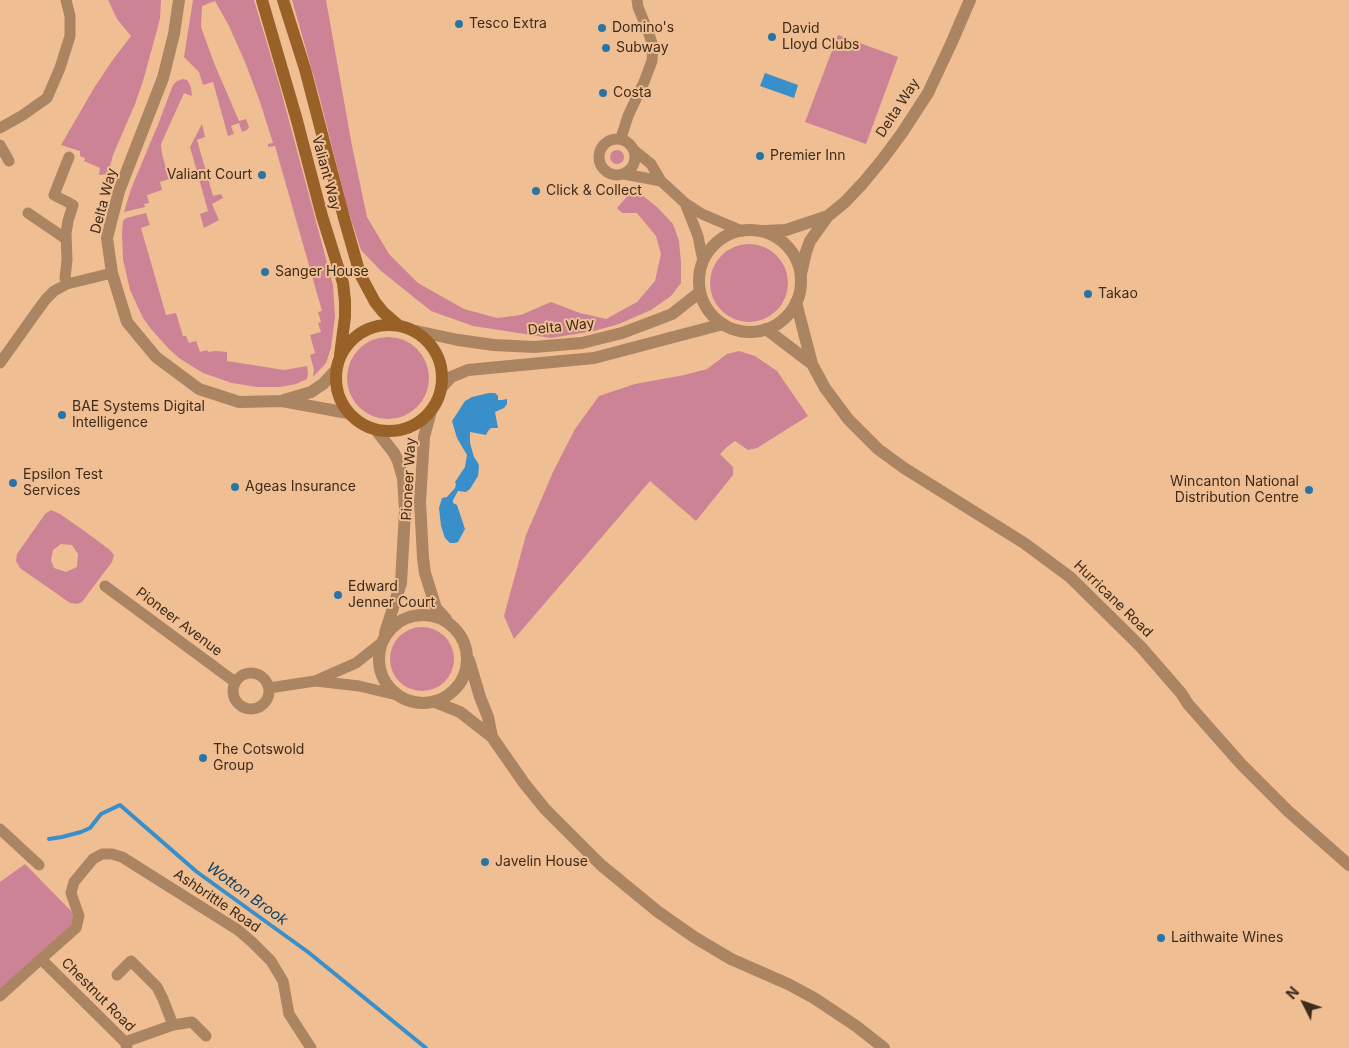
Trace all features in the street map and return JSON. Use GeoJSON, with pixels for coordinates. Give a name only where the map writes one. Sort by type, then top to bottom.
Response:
{"type":"FeatureCollection","features":[{"type":"Feature","properties":{"kind":"main road","name":"Valiant Way"},"geometry":{"type":"LineString","coordinates":[[262,0],[322,216],[343,283],[345,317],[340,355]]}},
{"type":"Feature","properties":{"kind":"main road","name":"Valiant Way"},"geometry":{"type":"LineString","coordinates":[[283,0],[305,69],[360,274],[375,302],[398,324]]}},
{"type":"Feature","properties":{"kind":"main road"},"geometry":{"type":"LineString","coordinates":[[381,324],[398,324],[416,331],[433,347],[439,360],[442,374],[441,388],[437,400],[431,411],[420,421],[406,428],[391,431],[376,430],[361,424],[348,413],[340,401],[335,386],[335,371],[340,355],[350,340],[364,330],[381,324]]}},
{"type":"Feature","properties":{"kind":"street"},"geometry":{"type":"LineString","coordinates":[[0,128],[22,116],[47,98],[60,68],[70,36],[70,16],[66,0]]}},
{"type":"Feature","properties":{"kind":"street","name":"Delta Way"},"geometry":{"type":"LineString","coordinates":[[179,0],[174,34],[163,78],[120,191],[107,238],[112,273],[127,322],[156,357],[199,389],[239,402],[282,401],[348,413]]}},
{"type":"Feature","properties":{"kind":"street"},"geometry":{"type":"LineString","coordinates":[[621,138],[628,116],[652,60],[653,46],[638,8],[637,0]]}},
{"type":"Feature","properties":{"kind":"street","name":"Delta Way"},"geometry":{"type":"LineString","coordinates":[[801,274],[810,241],[828,216],[863,183],[902,133],[928,93],[970,0]]}},
{"type":"Feature","properties":{"kind":"street"},"geometry":{"type":"LineString","coordinates":[[661,180],[608,173],[599,162],[599,151],[605,142],[610,139],[621,138],[651,164],[661,180],[685,203],[702,214],[742,231]]}},
{"type":"Feature","properties":{"kind":"street"},"geometry":{"type":"LineString","coordinates":[[0,145],[9,161]]}},
{"type":"Feature","properties":{"kind":"street"},"geometry":{"type":"LineString","coordinates":[[624,174],[635,162],[634,151]]}},
{"type":"Feature","properties":{"kind":"street"},"geometry":{"type":"LineString","coordinates":[[67,284],[65,278],[67,260],[66,239],[68,220],[74,206],[54,195],[69,158]]}},
{"type":"Feature","properties":{"kind":"street"},"geometry":{"type":"LineString","coordinates":[[685,203],[698,236],[703,262]]}},
{"type":"Feature","properties":{"kind":"street"},"geometry":{"type":"LineString","coordinates":[[28,213],[66,239]]}},
{"type":"Feature","properties":{"kind":"street","name":"Delta Way"},"geometry":{"type":"LineString","coordinates":[[759,231],[786,230],[828,216]]}},
{"type":"Feature","properties":{"kind":"street"},"geometry":{"type":"LineString","coordinates":[[742,231],[759,231],[774,236],[787,246],[796,259],[801,274],[796,302],[789,314],[779,323],[766,330],[751,332],[736,330],[723,324],[712,316],[700,292],[699,277],[703,262],[712,247],[726,236],[742,231]]}},
{"type":"Feature","properties":{"kind":"street"},"geometry":{"type":"LineString","coordinates":[[0,363],[46,299],[54,291],[67,284],[112,273]]}},
{"type":"Feature","properties":{"kind":"street","name":"Delta Way"},"geometry":{"type":"LineString","coordinates":[[416,331],[494,345],[534,346],[582,343],[622,333],[654,322],[672,314],[700,292]]}},
{"type":"Feature","properties":{"kind":"street","name":"Hurricane Road"},"geometry":{"type":"LineString","coordinates":[[796,302],[812,364],[825,388],[848,419],[878,449],[904,468],[1024,544],[1070,576],[1141,646],[1188,704],[1241,764],[1288,811],[1349,865]]}},
{"type":"Feature","properties":{"kind":"street"},"geometry":{"type":"LineString","coordinates":[[441,388],[451,377],[468,370],[594,358],[723,324]]}},
{"type":"Feature","properties":{"kind":"street","name":"Hurricane Road"},"geometry":{"type":"LineString","coordinates":[[766,330],[812,364]]}},
{"type":"Feature","properties":{"kind":"street","name":"Delta Way"},"geometry":{"type":"LineString","coordinates":[[282,401],[310,392],[323,384],[335,371]]}},
{"type":"Feature","properties":{"kind":"street","name":"Pioneer Way"},"geometry":{"type":"LineString","coordinates":[[431,411],[424,437],[420,502],[423,558],[425,573],[436,608],[456,628]]}},
{"type":"Feature","properties":{"kind":"street","name":"Pioneer Way"},"geometry":{"type":"LineString","coordinates":[[376,430],[390,446],[398,462],[403,478],[405,510],[401,583],[383,640]]}},
{"type":"Feature","properties":{"kind":"street","name":"Pioneer Avenue"},"geometry":{"type":"LineString","coordinates":[[104,586],[235,682]]}},
{"type":"Feature","properties":{"kind":"street"},"geometry":{"type":"LineString","coordinates":[[397,695],[387,685],[380,672],[378,658],[383,640],[391,627],[408,616],[429,614],[439,617],[456,628],[462,636],[477,689],[488,717],[492,737]]}},
{"type":"Feature","properties":{"kind":"street"},"geometry":{"type":"LineString","coordinates":[[269,688],[315,681],[356,664],[383,640]]}},
{"type":"Feature","properties":{"kind":"street"},"geometry":{"type":"LineString","coordinates":[[315,681],[359,686],[397,695],[415,703],[436,702],[456,689],[463,679],[467,655]]}},
{"type":"Feature","properties":{"kind":"street"},"geometry":{"type":"LineString","coordinates":[[256,673],[264,679],[269,688],[268,699],[260,707],[250,709],[244,708],[236,702],[233,692],[235,682],[244,674],[256,673]]}},
{"type":"Feature","properties":{"kind":"street"},"geometry":{"type":"LineString","coordinates":[[436,702],[460,712],[492,737],[544,809],[601,865],[657,911],[694,937],[731,959],[788,984],[814,998],[856,1026],[884,1048]]}},
{"type":"Feature","properties":{"kind":"street"},"geometry":{"type":"LineString","coordinates":[[0,830],[39,865]]}},
{"type":"Feature","properties":{"kind":"street","name":"Ashbrittle Road"},"geometry":{"type":"LineString","coordinates":[[71,893],[74,882],[93,859],[102,854],[112,854],[122,857],[238,930],[271,961],[283,981],[289,1014],[311,1048]]}},
{"type":"Feature","properties":{"kind":"street","name":"Chestnut Road"},"geometry":{"type":"LineString","coordinates":[[71,893],[79,916],[76,928],[41,959],[126,1045]]}},
{"type":"Feature","properties":{"kind":"street"},"geometry":{"type":"LineString","coordinates":[[0,996],[41,959]]}},
{"type":"Feature","properties":{"kind":"street"},"geometry":{"type":"LineString","coordinates":[[117,975],[131,962],[156,987],[173,1025]]}},
{"type":"Feature","properties":{"kind":"street"},"geometry":{"type":"LineString","coordinates":[[126,1045],[173,1025],[192,1022],[206,1036]]}},
{"type":"Feature","properties":{"kind":"shaded area"},"geometry":{"type":"Polygon","coordinates":[[[108,0],[161,0],[160,18],[135,104],[113,155],[108,174],[99,175],[100,168],[84,161],[85,158],[80,156],[80,151],[61,145],[94,88],[131,36],[117,19],[108,0]]]}},
{"type":"Feature","properties":{"kind":"shaded area"},"geometry":{"type":"Polygon","coordinates":[[[193,0],[254,0],[280,87],[333,285],[335,317],[331,348],[326,363],[313,377],[314,370],[310,355],[315,353],[310,335],[321,332],[318,323],[321,322],[318,312],[322,311],[275,146],[268,147],[268,144],[273,143],[259,99],[229,26],[215,1],[202,6],[201,27],[239,121],[246,119],[249,127],[242,132],[239,123],[231,126],[234,134],[228,136],[213,82],[203,85],[199,72],[184,57],[193,0]]]}},
{"type":"Feature","properties":{"kind":"shaded area"},"geometry":{"type":"Polygon","coordinates":[[[292,0],[326,0],[352,146],[367,217],[389,254],[418,283],[464,309],[497,318],[521,315],[551,302],[580,313],[606,319],[637,302],[655,281],[661,254],[656,236],[637,213],[622,213],[617,208],[631,192],[642,195],[673,224],[679,241],[681,283],[671,296],[651,310],[619,324],[594,331],[551,338],[473,326],[431,311],[381,271],[361,250],[348,210],[319,95],[292,0]]]}},
{"type":"Feature","properties":{"kind":"shaded area"},"geometry":{"type":"Polygon","coordinates":[[[838,35],[898,57],[866,144],[805,122],[838,35]]]}},
{"type":"Feature","properties":{"kind":"shaded area"},"geometry":{"type":"Polygon","coordinates":[[[183,79],[189,83],[192,96],[184,93],[161,144],[169,179],[160,182],[162,190],[147,195],[149,203],[144,204],[145,207],[124,212],[131,189],[173,85],[183,79]]]}},
{"type":"Feature","properties":{"kind":"shaded area"},"geometry":{"type":"Polygon","coordinates":[[[202,124],[205,137],[197,140],[213,196],[221,194],[223,198],[212,204],[219,220],[204,228],[200,214],[208,211],[190,147],[202,124]]]}},
{"type":"Feature","properties":{"kind":"shaded area"},"geometry":{"type":"Polygon","coordinates":[[[614,150],[620,150],[624,157],[620,164],[614,164],[610,160],[610,154],[614,150]]]}},
{"type":"Feature","properties":{"kind":"shaded area"},"geometry":{"type":"Polygon","coordinates":[[[146,213],[150,225],[141,228],[166,315],[176,313],[183,336],[186,336],[189,343],[196,341],[200,352],[207,350],[208,352],[227,352],[227,361],[284,370],[307,366],[307,379],[296,384],[280,387],[257,387],[232,383],[203,373],[179,358],[169,349],[143,318],[130,290],[123,259],[123,221],[126,218],[146,213]]]}},
{"type":"Feature","properties":{"kind":"shaded area"},"geometry":{"type":"Polygon","coordinates":[[[749,244],[764,247],[781,261],[785,268],[788,283],[785,298],[771,315],[764,319],[749,322],[734,319],[717,305],[713,298],[710,283],[713,268],[727,251],[734,247],[749,244]]]}},
{"type":"Feature","properties":{"kind":"shaded area"},"geometry":{"type":"Polygon","coordinates":[[[388,337],[404,340],[417,349],[426,362],[429,378],[426,394],[417,407],[404,416],[388,419],[372,416],[359,407],[350,394],[347,378],[350,362],[359,349],[372,340],[388,337]]]}},
{"type":"Feature","properties":{"kind":"shaded area"},"geometry":{"type":"Polygon","coordinates":[[[739,351],[755,356],[777,371],[808,416],[757,448],[748,450],[735,441],[727,447],[720,454],[733,467],[733,475],[696,521],[650,481],[514,639],[504,616],[526,535],[553,472],[575,429],[599,396],[635,384],[707,369],[727,354],[739,351]]]}},
{"type":"Feature","properties":{"kind":"shaded area"},"geometry":{"type":"Polygon","coordinates":[[[51,510],[60,514],[110,550],[114,555],[112,562],[82,602],[77,604],[70,603],[20,568],[16,561],[17,554],[45,514],[51,510]],[[61,544],[53,550],[51,560],[54,568],[66,572],[77,567],[78,554],[72,545],[61,544]]]}},
{"type":"Feature","properties":{"kind":"shaded area"},"geometry":{"type":"Polygon","coordinates":[[[416,627],[428,627],[445,636],[452,647],[454,659],[452,671],[445,682],[428,691],[416,691],[404,686],[395,677],[390,665],[390,653],[395,641],[404,632],[416,627]]]}},
{"type":"Feature","properties":{"kind":"shaded area"},"geometry":{"type":"Polygon","coordinates":[[[25,864],[75,915],[71,926],[0,991],[0,882],[25,864]]]}},
{"type":"Feature","properties":{"kind":"water"},"geometry":{"type":"Polygon","coordinates":[[[765,73],[798,85],[794,98],[760,86],[765,73]]]}},
{"type":"Feature","properties":{"kind":"water"},"geometry":{"type":"Polygon","coordinates":[[[495,393],[498,396],[498,400],[507,399],[507,404],[504,408],[495,412],[498,428],[491,428],[486,435],[470,432],[470,443],[479,466],[478,476],[470,489],[466,492],[458,491],[453,500],[453,503],[457,505],[465,529],[458,542],[450,543],[445,538],[441,526],[439,508],[442,498],[447,497],[455,488],[455,482],[465,467],[467,455],[457,438],[452,421],[465,401],[472,397],[495,393]]]}},
{"type":"Feature","properties":{"kind":"waterway","name":"Wotton Brook"},"geometry":{"type":"LineString","coordinates":[[49,839],[81,832],[90,828],[101,814],[120,805],[197,872],[308,952],[426,1048]]}},
{"type":"Feature","properties":{"kind":"place","name":"Tesco Extra"},"geometry":{"type":"Point","coordinates":[459,24]}},
{"type":"Feature","properties":{"kind":"place","name":"Domino's"},"geometry":{"type":"Point","coordinates":[602,28]}},
{"type":"Feature","properties":{"kind":"place","name":"David Lloyd Clubs"},"geometry":{"type":"Point","coordinates":[772,37]}},
{"type":"Feature","properties":{"kind":"place","name":"Subway"},"geometry":{"type":"Point","coordinates":[606,48]}},
{"type":"Feature","properties":{"kind":"place","name":"Costa"},"geometry":{"type":"Point","coordinates":[603,93]}},
{"type":"Feature","properties":{"kind":"place","name":"Premier Inn"},"geometry":{"type":"Point","coordinates":[760,156]}},
{"type":"Feature","properties":{"kind":"place","name":"Valiant Court"},"geometry":{"type":"Point","coordinates":[262,175]}},
{"type":"Feature","properties":{"kind":"place","name":"Click & Collect"},"geometry":{"type":"Point","coordinates":[536,191]}},
{"type":"Feature","properties":{"kind":"place","name":"Sanger House"},"geometry":{"type":"Point","coordinates":[265,272]}},
{"type":"Feature","properties":{"kind":"place","name":"Takao"},"geometry":{"type":"Point","coordinates":[1088,294]}},
{"type":"Feature","properties":{"kind":"place","name":"BAE Systems Digital Intelligence"},"geometry":{"type":"Point","coordinates":[62,415]}},
{"type":"Feature","properties":{"kind":"place","name":"Epsilon Test Services"},"geometry":{"type":"Point","coordinates":[13,483]}},
{"type":"Feature","properties":{"kind":"place","name":"Ageas Insurance"},"geometry":{"type":"Point","coordinates":[235,487]}},
{"type":"Feature","properties":{"kind":"place","name":"Wincanton National Distribution Centre"},"geometry":{"type":"Point","coordinates":[1309,490]}},
{"type":"Feature","properties":{"kind":"place","name":"Edward Jenner Court"},"geometry":{"type":"Point","coordinates":[338,595]}},
{"type":"Feature","properties":{"kind":"place","name":"The Cotswold Group"},"geometry":{"type":"Point","coordinates":[203,758]}},
{"type":"Feature","properties":{"kind":"place","name":"Javelin House"},"geometry":{"type":"Point","coordinates":[485,862]}},
{"type":"Feature","properties":{"kind":"place","name":"Laithwaite Wines"},"geometry":{"type":"Point","coordinates":[1161,938]}}]}
